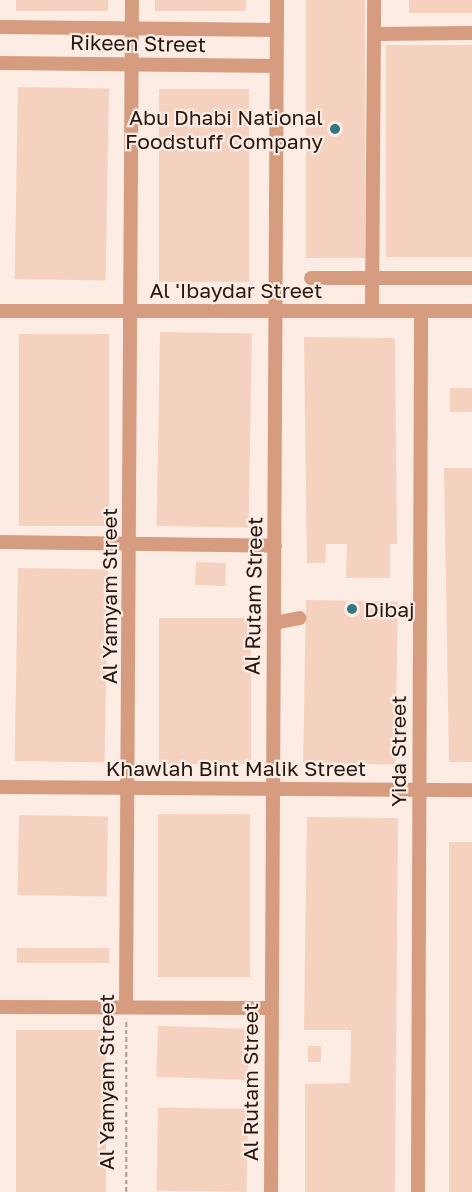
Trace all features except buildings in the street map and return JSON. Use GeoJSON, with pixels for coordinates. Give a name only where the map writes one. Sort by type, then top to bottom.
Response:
{"type":"FeatureCollection","features":[{"type":"Feature","properties":{"kind":"street","name":"Al Yamyam Street"},"geometry":{"type":"LineString","coordinates":[[126,1007],[132,0]]}},
{"type":"Feature","properties":{"kind":"street","name":"Al Rutam Street"},"geometry":{"type":"LineString","coordinates":[[271,1192],[277,0]]}},
{"type":"Feature","properties":{"kind":"street"},"geometry":{"type":"LineString","coordinates":[[372,310],[374,0]]}},
{"type":"Feature","properties":{"kind":"street","name":"Rikeen Street"},"geometry":{"type":"LineString","coordinates":[[0,27],[276,30]]}},
{"type":"Feature","properties":{"kind":"street"},"geometry":{"type":"LineString","coordinates":[[374,34],[472,33]]}},
{"type":"Feature","properties":{"kind":"street","name":"Rikeen Street"},"geometry":{"type":"LineString","coordinates":[[0,63],[276,66]]}},
{"type":"Feature","properties":{"kind":"street"},"geometry":{"type":"LineString","coordinates":[[311,278],[472,278]]}},
{"type":"Feature","properties":{"kind":"street","name":"Al 'Ibaydar Street"},"geometry":{"type":"LineString","coordinates":[[0,311],[472,311]]}},
{"type":"Feature","properties":{"kind":"street","name":"Yida Street"},"geometry":{"type":"LineString","coordinates":[[418,1192],[421,311]]}},
{"type":"Feature","properties":{"kind":"street"},"geometry":{"type":"LineString","coordinates":[[0,542],[275,546]]}},
{"type":"Feature","properties":{"kind":"street"},"geometry":{"type":"LineString","coordinates":[[274,623],[300,618]]}},
{"type":"Feature","properties":{"kind":"street","name":"Khawlah Bint Malik Street"},"geometry":{"type":"LineString","coordinates":[[0,787],[472,790]]}},
{"type":"Feature","properties":{"kind":"street"},"geometry":{"type":"LineString","coordinates":[[0,1006],[272,1008]]}},
{"type":"Feature","properties":{"kind":"path","name":"Al Yamyam Street"},"geometry":{"type":"LineString","coordinates":[[126,1007],[126,1192]]}},
{"type":"Feature","properties":{"kind":"place","name":"Abu Dhabi National Foodstuff Company"},"geometry":{"type":"Point","coordinates":[335,129]}},
{"type":"Feature","properties":{"kind":"place","name":"Dibaj"},"geometry":{"type":"Point","coordinates":[352,609]}}]}
